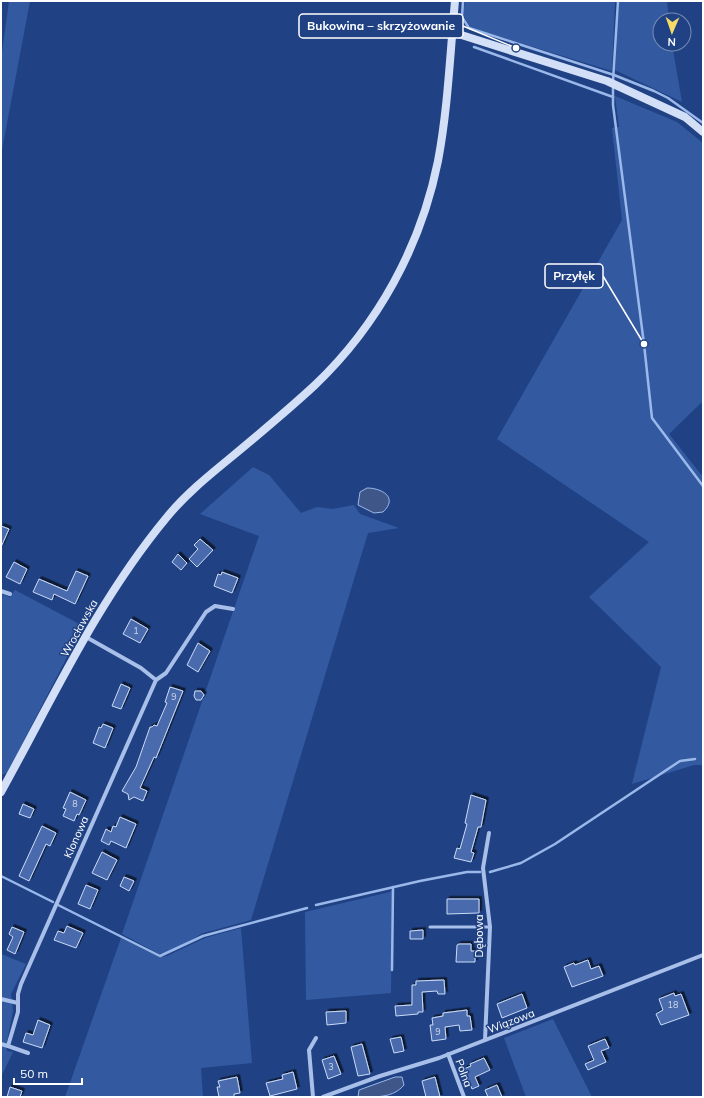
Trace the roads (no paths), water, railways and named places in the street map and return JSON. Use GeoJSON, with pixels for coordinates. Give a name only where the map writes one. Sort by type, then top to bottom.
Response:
{"type":"FeatureCollection","features":[{"type":"Feature","properties":{"kind":"street","name":"Wrocławska"},"geometry":{"type":"LineString","coordinates":[[1,792],[4,780],[130,562],[168,515],[195,488],[293,405],[334,366],[364,330],[392,285],[416,234],[434,179],[445,112],[455,1]]}},
{"type":"Feature","properties":{"kind":"street"},"geometry":{"type":"LineString","coordinates":[[452,32],[619,86],[684,117],[703,132]]}},
{"type":"Feature","properties":{"kind":"street"},"geometry":{"type":"LineString","coordinates":[[1,591],[10,594]]}},
{"type":"Feature","properties":{"kind":"street","name":"Klonowa"},"geometry":{"type":"LineString","coordinates":[[8,1046],[18,1012],[18,994],[21,984],[156,680],[166,673],[206,612],[215,606],[233,609]]}},
{"type":"Feature","properties":{"kind":"street"},"geometry":{"type":"LineString","coordinates":[[86,637],[141,668],[156,680]]}},
{"type":"Feature","properties":{"kind":"street","name":"Dębowa"},"geometry":{"type":"LineString","coordinates":[[486,1040],[490,927],[483,868],[489,834]]}},
{"type":"Feature","properties":{"kind":"street","name":"Wiązowa"},"geometry":{"type":"LineString","coordinates":[[322,1097],[486,1040],[703,955]]}},
{"type":"Feature","properties":{"kind":"street"},"geometry":{"type":"LineString","coordinates":[[1,999],[18,1004]]}},
{"type":"Feature","properties":{"kind":"street"},"geometry":{"type":"LineString","coordinates":[[312,1097],[309,1050],[316,1038]]}},
{"type":"Feature","properties":{"kind":"street"},"geometry":{"type":"LineString","coordinates":[[1,1044],[28,1053]]}},
{"type":"Feature","properties":{"kind":"street","name":"Polna"},"geometry":{"type":"LineString","coordinates":[[448,1054],[464,1097]]}},
{"type":"Feature","properties":{"kind":"lane"},"geometry":{"type":"LineString","coordinates":[[430,927],[490,927]]}},
{"type":"Feature","properties":{"kind":"waterway"},"geometry":{"type":"LineString","coordinates":[[463,1],[462,17],[469,28],[614,75],[654,91],[668,98],[703,123]]}},
{"type":"Feature","properties":{"kind":"waterway"},"geometry":{"type":"LineString","coordinates":[[613,81],[618,1]]}},
{"type":"Feature","properties":{"kind":"waterway"},"geometry":{"type":"LineString","coordinates":[[474,47],[613,97]]}},
{"type":"Feature","properties":{"kind":"waterway"},"geometry":{"type":"LineString","coordinates":[[613,86],[613,105],[644,344],[652,418],[703,486]]}},
{"type":"Feature","properties":{"kind":"waterway"},"geometry":{"type":"LineString","coordinates":[[490,872],[521,863],[555,844],[680,761],[695,759]]}},
{"type":"Feature","properties":{"kind":"waterway"},"geometry":{"type":"LineString","coordinates":[[316,905],[420,881],[467,872],[480,872]]}},
{"type":"Feature","properties":{"kind":"waterway"},"geometry":{"type":"LineString","coordinates":[[1,876],[53,902]]}},
{"type":"Feature","properties":{"kind":"waterway"},"geometry":{"type":"LineString","coordinates":[[392,970],[393,887]]}},
{"type":"Feature","properties":{"kind":"waterway"},"geometry":{"type":"LineString","coordinates":[[58,905],[160,956],[203,936],[307,908]]}},
{"type":"Feature","properties":{"kind":"place","name":"Bukowina – skrzyżowanie"},"geometry":{"type":"Point","coordinates":[516,48]}},
{"type":"Feature","properties":{"kind":"place","name":"Przyłęk"},"geometry":{"type":"Point","coordinates":[644,344]}}]}
